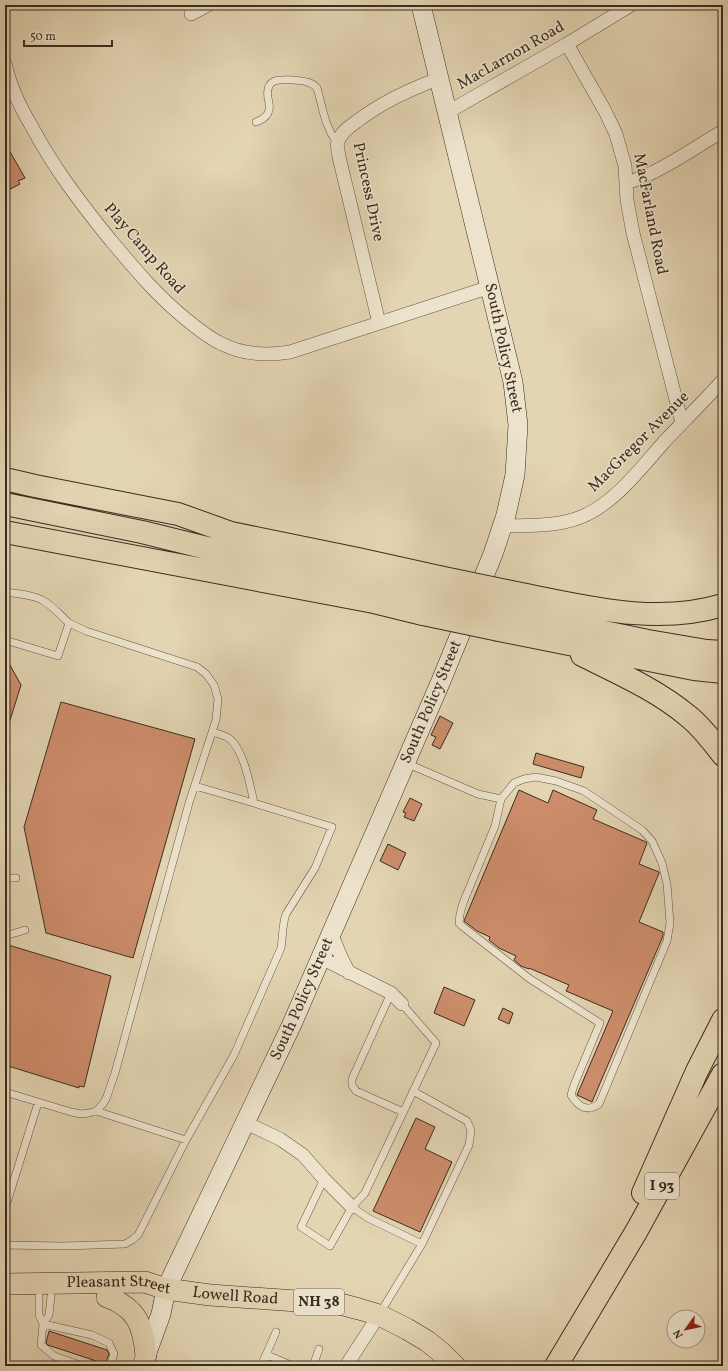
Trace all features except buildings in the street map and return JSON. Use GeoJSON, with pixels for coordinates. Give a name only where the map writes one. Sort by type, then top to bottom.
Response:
{"type":"FeatureCollection","features":[{"type":"Feature","properties":{"kind":"highway"},"geometry":{"type":"LineString","coordinates":[[5,479],[178,514],[231,533],[358,558],[431,596],[507,612],[610,611],[632,614],[676,614],[723,605]]}},
{"type":"Feature","properties":{"kind":"highway"},"geometry":{"type":"LineString","coordinates":[[5,504],[142,532],[227,553],[507,612],[648,641],[706,651],[723,652]]}},
{"type":"Feature","properties":{"kind":"highway"},"geometry":{"type":"LineString","coordinates":[[5,532],[374,602],[431,596]]}},
{"type":"Feature","properties":{"kind":"highway"},"geometry":{"type":"LineString","coordinates":[[142,532],[231,533]]}},
{"type":"Feature","properties":{"kind":"highway"},"geometry":{"type":"LineString","coordinates":[[507,612],[552,641],[628,677],[664,698],[688,716],[707,734],[723,754]]}},
{"type":"Feature","properties":{"kind":"highway"},"geometry":{"type":"LineString","coordinates":[[552,641],[694,669],[723,672]]}},
{"type":"Feature","properties":{"kind":"highway"},"geometry":{"type":"LineString","coordinates":[[598,1295],[697,1071],[723,1020]]}},
{"type":"Feature","properties":{"kind":"highway","name":"I 93"},"geometry":{"type":"LineString","coordinates":[[556,1366],[665,1181],[723,1074]]}},
{"type":"Feature","properties":{"kind":"main road","name":"Pleasant Street"},"geometry":{"type":"LineString","coordinates":[[5,1284],[145,1282],[166,1289]]}},
{"type":"Feature","properties":{"kind":"main road","name":"Pleasant Street"},"geometry":{"type":"LineString","coordinates":[[5,1296],[145,1296],[166,1289]]}},
{"type":"Feature","properties":{"kind":"main road","name":"Lowell Road"},"geometry":{"type":"LineString","coordinates":[[166,1289],[210,1295],[340,1304],[379,1315],[407,1329],[427,1341],[455,1366]]}},
{"type":"Feature","properties":{"kind":"main road"},"geometry":{"type":"LineString","coordinates":[[107,1297],[118,1301],[128,1308],[137,1318],[144,1339],[144,1361]]}},
{"type":"Feature","properties":{"kind":"street"},"geometry":{"type":"LineString","coordinates":[[191,14],[208,5]]}},
{"type":"Feature","properties":{"kind":"street","name":"South Policy Street"},"geometry":{"type":"LineString","coordinates":[[144,1361],[161,1314],[166,1289],[292,1024],[453,653],[493,554],[502,526],[515,474],[518,424],[513,382],[421,5]]}},
{"type":"Feature","properties":{"kind":"street","name":"MacLarnon Road"},"geometry":{"type":"LineString","coordinates":[[448,112],[567,44],[631,5]]}},
{"type":"Feature","properties":{"kind":"street","name":"MacFarland Road"},"geometry":{"type":"LineString","coordinates":[[567,44],[605,111],[616,134],[625,166],[627,200],[633,233],[682,423]]}},
{"type":"Feature","properties":{"kind":"street","name":"Play Camp Road"},"geometry":{"type":"LineString","coordinates":[[5,63],[7,79],[19,104],[46,152],[77,198],[147,284],[167,303],[210,338],[235,350],[249,353],[276,354],[290,352],[490,287]]}},
{"type":"Feature","properties":{"kind":"street","name":"Princess Drive"},"geometry":{"type":"LineString","coordinates":[[380,323],[337,143],[341,134],[380,104],[440,78]]}},
{"type":"Feature","properties":{"kind":"street"},"geometry":{"type":"LineString","coordinates":[[626,183],[640,179],[654,172],[723,131]]}},
{"type":"Feature","properties":{"kind":"street","name":"MacGregor Avenue"},"geometry":{"type":"LineString","coordinates":[[502,526],[555,524],[582,517],[594,510],[616,494],[723,380]]}},
{"type":"Feature","properties":{"kind":"street"},"geometry":{"type":"LineString","coordinates":[[331,933],[341,957],[350,973]]}},
{"type":"Feature","properties":{"kind":"street"},"geometry":{"type":"LineString","coordinates":[[321,958],[391,993],[402,1004]]}},
{"type":"Feature","properties":{"kind":"street"},"geometry":{"type":"LineString","coordinates":[[246,1123],[292,1146],[303,1155],[324,1180],[352,1207]]}},
{"type":"Feature","properties":{"kind":"street"},"geometry":{"type":"LineString","coordinates":[[346,1366],[379,1315]]}},
{"type":"Feature","properties":{"kind":"lane"},"geometry":{"type":"LineString","coordinates":[[256,122],[269,113],[270,108],[268,90],[270,83],[283,79],[314,84],[317,88],[330,133],[337,143]]}},
{"type":"Feature","properties":{"kind":"lane"},"geometry":{"type":"LineString","coordinates":[[5,592],[41,600],[48,604],[69,623],[86,632],[197,667],[206,674],[214,685],[218,699],[218,711],[195,786],[115,1073],[106,1099],[96,1111]]}},
{"type":"Feature","properties":{"kind":"lane"},"geometry":{"type":"LineString","coordinates":[[5,640],[58,656],[69,623]]}},
{"type":"Feature","properties":{"kind":"lane"},"geometry":{"type":"LineString","coordinates":[[212,732],[231,740],[236,748],[246,770],[254,803]]}},
{"type":"Feature","properties":{"kind":"lane"},"geometry":{"type":"LineString","coordinates":[[406,763],[478,794],[501,799]]}},
{"type":"Feature","properties":{"kind":"lane"},"geometry":{"type":"LineString","coordinates":[[536,777],[556,781],[584,792],[642,830],[652,841],[662,863],[667,884],[670,923],[667,941],[599,1104],[593,1108],[583,1107],[576,1103],[571,1095],[600,1023],[530,979],[477,939],[459,923],[463,903],[495,826],[501,799],[514,783],[524,779],[536,777]]}},
{"type":"Feature","properties":{"kind":"lane"},"geometry":{"type":"LineString","coordinates":[[5,1245],[36,1246],[124,1244],[132,1240],[142,1228],[186,1140],[242,1040],[281,948],[283,939],[283,922],[286,914],[315,868],[332,827],[195,786]]}},
{"type":"Feature","properties":{"kind":"lane"},"geometry":{"type":"LineString","coordinates":[[5,878],[16,878]]}},
{"type":"Feature","properties":{"kind":"lane"},"geometry":{"type":"LineString","coordinates":[[5,936],[25,930]]}},
{"type":"Feature","properties":{"kind":"lane"},"geometry":{"type":"LineString","coordinates":[[391,993],[352,1079],[352,1085],[356,1091],[402,1112]]}},
{"type":"Feature","properties":{"kind":"lane"},"geometry":{"type":"LineString","coordinates":[[324,1180],[301,1227],[330,1246],[352,1207],[365,1192],[436,1043],[402,1004]]}},
{"type":"Feature","properties":{"kind":"lane"},"geometry":{"type":"LineString","coordinates":[[379,1315],[422,1244],[469,1145],[471,1130],[467,1121],[413,1091]]}},
{"type":"Feature","properties":{"kind":"lane"},"geometry":{"type":"LineString","coordinates":[[5,1092],[38,1103],[81,1114],[96,1111],[186,1140]]}},
{"type":"Feature","properties":{"kind":"lane"},"geometry":{"type":"LineString","coordinates":[[5,1209],[38,1103]]}},
{"type":"Feature","properties":{"kind":"lane"},"geometry":{"type":"LineString","coordinates":[[352,1207],[368,1218],[422,1244]]}},
{"type":"Feature","properties":{"kind":"lane"},"geometry":{"type":"LineString","coordinates":[[43,1324],[39,1315],[45,1296]]}},
{"type":"Feature","properties":{"kind":"lane"},"geometry":{"type":"LineString","coordinates":[[45,1296],[49,1315],[43,1324],[41,1345],[54,1356],[82,1366]]}},
{"type":"Feature","properties":{"kind":"lane"},"geometry":{"type":"LineString","coordinates":[[43,1324],[92,1335],[108,1344],[114,1354],[110,1366]]}},
{"type":"Feature","properties":{"kind":"lane"},"geometry":{"type":"LineString","coordinates":[[261,1366],[276,1332]]}},
{"type":"Feature","properties":{"kind":"lane"},"geometry":{"type":"LineString","coordinates":[[313,1366],[319,1349]]}},
{"type":"Feature","properties":{"kind":"lane"},"geometry":{"type":"LineString","coordinates":[[267,1355],[293,1366]]}}]}
